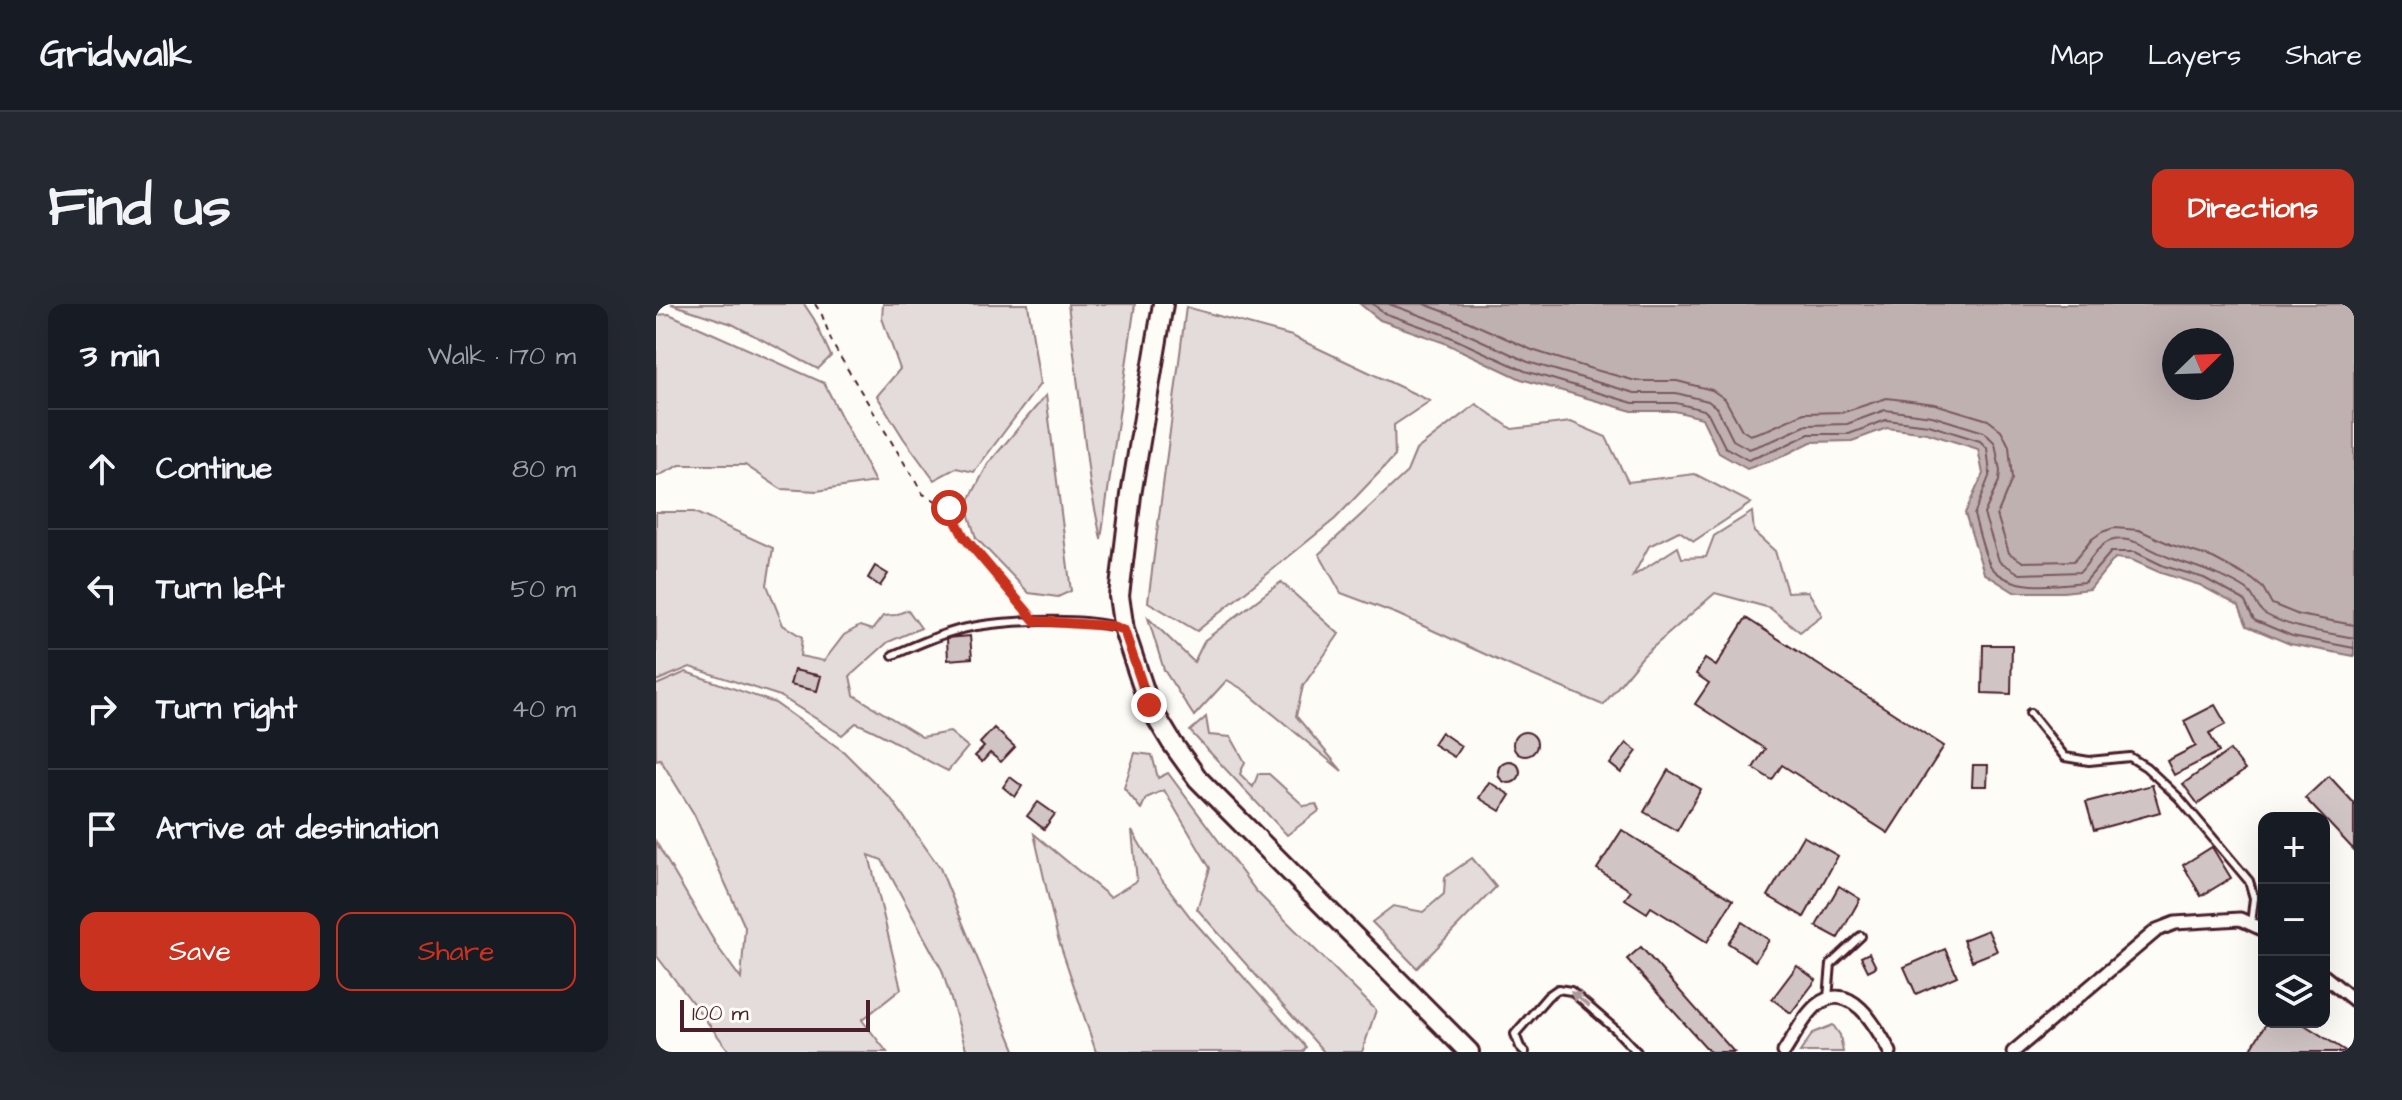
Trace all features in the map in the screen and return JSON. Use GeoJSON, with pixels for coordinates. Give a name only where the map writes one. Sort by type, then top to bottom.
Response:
{"type":"FeatureCollection","features":[{"type":"Feature","properties":{"kind":"main road"},"geometry":{"type":"LineString","coordinates":[[1163,304],[1119,596],[1124,630],[1149,705],[1198,779],[1469,1052]]}},
{"type":"Feature","properties":{"kind":"street"},"geometry":{"type":"LineString","coordinates":[[2013,1052],[2157,930],[2175,923],[2240,919],[2258,927]]}},
{"type":"Feature","properties":{"kind":"street"},"geometry":{"type":"LineString","coordinates":[[2330,981],[2354,1000]]}},
{"type":"Feature","properties":{"kind":"street"},"geometry":{"type":"LineString","coordinates":[[1784,1052],[1807,1015],[1818,1004],[1828,998],[1840,997],[1855,1004],[1870,1017],[1890,1052]]}},
{"type":"Feature","properties":{"kind":"lane"},"geometry":{"type":"LineString","coordinates":[[893,655],[951,632],[991,624],[1035,621],[1112,626],[1124,630]]}},
{"type":"Feature","properties":{"kind":"lane"},"geometry":{"type":"LineString","coordinates":[[2030,713],[2065,757],[2089,761],[2130,757],[2146,767],[2179,798],[2249,881],[2254,898],[2251,924]]}},
{"type":"Feature","properties":{"kind":"lane"},"geometry":{"type":"LineString","coordinates":[[1828,998],[1831,964],[1861,936]]}},
{"type":"Feature","properties":{"kind":"lane"},"geometry":{"type":"LineString","coordinates":[[1525,1052],[1515,1034],[1558,989],[1571,991],[1637,1052]]}},
{"type":"Feature","properties":{"kind":"path"},"geometry":{"type":"LineString","coordinates":[[815,304],[833,345],[923,494],[949,508],[964,537],[1035,621]]}},
{"type":"Feature","properties":{"kind":"shaded area"},"geometry":{"type":"Polygon","coordinates":[[[671,304],[804,304],[831,356],[818,369],[732,324],[671,304]]]}},
{"type":"Feature","properties":{"kind":"shaded area"},"geometry":{"type":"Polygon","coordinates":[[[883,304],[1028,304],[1040,384],[974,472],[956,468],[934,480],[877,396],[900,369],[882,318],[883,304]]]}},
{"type":"Feature","properties":{"kind":"shaded area"},"geometry":{"type":"Polygon","coordinates":[[[1068,304],[1135,304],[1101,539],[1090,484],[1068,304]]]}},
{"type":"Feature","properties":{"kind":"shaded area"},"geometry":{"type":"Polygon","coordinates":[[[1186,307],[1292,336],[1430,401],[1394,425],[1395,456],[1335,519],[1197,631],[1148,602],[1186,307]]]}},
{"type":"Feature","properties":{"kind":"shaded area"},"geometry":{"type":"Polygon","coordinates":[[[669,314],[824,383],[875,482],[817,491],[781,489],[745,465],[680,465],[656,477],[656,315],[669,314]]]}},
{"type":"Feature","properties":{"kind":"shaded area"},"geometry":{"type":"Polygon","coordinates":[[[1046,395],[1071,591],[1058,597],[1029,593],[976,538],[966,506],[988,464],[1046,395]]]}},
{"type":"Feature","properties":{"kind":"shaded area"},"geometry":{"type":"Polygon","coordinates":[[[1476,404],[1512,429],[1571,422],[1606,437],[1628,482],[1695,474],[1751,503],[1694,541],[1679,531],[1649,546],[1633,576],[1678,547],[1682,558],[1706,557],[1714,536],[1752,512],[1754,532],[1775,551],[1787,592],[1808,591],[1822,615],[1800,632],[1770,608],[1715,593],[1643,656],[1603,705],[1397,614],[1341,593],[1319,554],[1407,472],[1416,450],[1476,404]]]}},
{"type":"Feature","properties":{"kind":"shaded area"},"geometry":{"type":"Polygon","coordinates":[[[656,512],[694,512],[773,548],[767,585],[783,625],[802,637],[800,656],[824,661],[844,635],[860,626],[872,630],[883,616],[908,610],[921,628],[888,642],[850,676],[854,695],[922,737],[950,732],[968,747],[948,771],[856,723],[842,735],[780,696],[690,667],[656,681],[656,512]]]}},
{"type":"Feature","properties":{"kind":"shaded area"},"geometry":{"type":"Polygon","coordinates":[[[1281,582],[1339,634],[1303,686],[1296,716],[1342,771],[1244,690],[1227,680],[1194,716],[1164,670],[1148,618],[1194,662],[1205,640],[1281,582]]]}},
{"type":"Feature","properties":{"kind":"shaded area"},"geometry":{"type":"Polygon","coordinates":[[[686,672],[775,703],[843,751],[892,800],[940,868],[1016,1052],[967,1052],[942,970],[882,860],[869,855],[901,989],[862,1020],[887,1052],[730,1052],[656,955],[656,842],[717,946],[741,979],[745,927],[694,814],[660,759],[656,760],[656,685],[686,672]]]}},
{"type":"Feature","properties":{"kind":"shaded area"},"geometry":{"type":"Polygon","coordinates":[[[1206,717],[1209,735],[1231,737],[1245,762],[1240,774],[1253,787],[1258,774],[1269,774],[1304,806],[1316,804],[1319,811],[1287,835],[1190,731],[1206,717]]]}},
{"type":"Feature","properties":{"kind":"shaded area"},"geometry":{"type":"Polygon","coordinates":[[[1135,753],[1152,755],[1158,778],[1168,773],[1256,891],[1376,1010],[1362,1052],[1324,1052],[1197,909],[1210,868],[1164,790],[1146,798],[1141,809],[1124,788],[1135,753]]]}},
{"type":"Feature","properties":{"kind":"shaded area"},"geometry":{"type":"Polygon","coordinates":[[[1132,831],[1159,876],[1191,918],[1306,1047],[1303,1052],[1096,1052],[1057,935],[1034,834],[1110,897],[1137,881],[1132,831]]]}},
{"type":"Feature","properties":{"kind":"shaded area"},"geometry":{"type":"Polygon","coordinates":[[[1472,858],[1496,887],[1417,968],[1372,922],[1393,906],[1423,912],[1444,894],[1445,877],[1472,858]]]}},
{"type":"Feature","properties":{"kind":"shaded area"},"geometry":{"type":"Polygon","coordinates":[[[1833,1025],[1840,1035],[1843,1052],[1800,1052],[1813,1033],[1833,1025]]]}},
{"type":"Feature","properties":{"kind":"water"},"geometry":{"type":"Polygon","coordinates":[[[1360,304],[2354,304],[2354,656],[2290,644],[2247,626],[2239,606],[2200,585],[2132,560],[2115,558],[2090,589],[2014,592],[1984,573],[1965,513],[1983,474],[1978,449],[1927,433],[1887,428],[1852,441],[1811,442],[1747,469],[1719,453],[1702,418],[1675,411],[1632,411],[1521,379],[1445,343],[1380,320],[1360,304]]]}},
{"type":"Feature","properties":{"kind":"building"},"geometry":{"type":"Polygon","coordinates":[[[875,566],[888,574],[880,586],[868,578],[875,566]]]}},
{"type":"Feature","properties":{"kind":"building"},"geometry":{"type":"Polygon","coordinates":[[[1746,618],[1944,746],[1888,833],[1782,765],[1772,780],[1753,768],[1765,749],[1695,704],[1709,683],[1696,674],[1705,659],[1716,666],[1746,618]]]}},
{"type":"Feature","properties":{"kind":"building"},"geometry":{"type":"Polygon","coordinates":[[[970,636],[972,658],[948,660],[947,638],[970,636]]]}},
{"type":"Feature","properties":{"kind":"building"},"geometry":{"type":"Polygon","coordinates":[[[1983,645],[2012,645],[2011,694],[1982,693],[1983,645]]]}},
{"type":"Feature","properties":{"kind":"building"},"geometry":{"type":"Polygon","coordinates":[[[794,670],[821,676],[817,691],[790,685],[794,670]]]}},
{"type":"Feature","properties":{"kind":"building"},"geometry":{"type":"Polygon","coordinates":[[[2215,705],[2226,724],[2209,733],[2219,752],[2174,775],[2167,761],[2196,746],[2184,721],[2215,705]]]}},
{"type":"Feature","properties":{"kind":"building"},"geometry":{"type":"Polygon","coordinates":[[[994,728],[1015,747],[1001,762],[990,753],[982,762],[975,756],[984,747],[980,743],[994,728]]]}},
{"type":"Feature","properties":{"kind":"building"},"geometry":{"type":"Polygon","coordinates":[[[1441,732],[1461,746],[1454,757],[1433,744],[1441,732]]]}},
{"type":"Feature","properties":{"kind":"building"},"geometry":{"type":"Polygon","coordinates":[[[1525,732],[1536,739],[1537,744],[1530,755],[1525,756],[1514,749],[1513,744],[1520,733],[1525,732]]]}},
{"type":"Feature","properties":{"kind":"building"},"geometry":{"type":"Polygon","coordinates":[[[1626,743],[1637,751],[1621,773],[1610,764],[1626,743]]]}},
{"type":"Feature","properties":{"kind":"building"},"geometry":{"type":"Polygon","coordinates":[[[2230,750],[2245,770],[2198,804],[2183,784],[2230,750]]]}},
{"type":"Feature","properties":{"kind":"building"},"geometry":{"type":"Polygon","coordinates":[[[1509,761],[1517,764],[1520,772],[1517,780],[1509,783],[1501,780],[1498,772],[1501,764],[1509,761]]]}},
{"type":"Feature","properties":{"kind":"building"},"geometry":{"type":"Polygon","coordinates":[[[1973,765],[1988,765],[1987,786],[1972,786],[1973,765]]]}},
{"type":"Feature","properties":{"kind":"building"},"geometry":{"type":"Polygon","coordinates":[[[1668,770],[1701,789],[1677,831],[1644,812],[1668,770]]]}},
{"type":"Feature","properties":{"kind":"building"},"geometry":{"type":"Polygon","coordinates":[[[2329,776],[2354,803],[2354,850],[2330,825],[2330,812],[2318,812],[2305,798],[2329,776]]]}},
{"type":"Feature","properties":{"kind":"building"},"geometry":{"type":"Polygon","coordinates":[[[1010,777],[1022,786],[1015,797],[1003,787],[1010,777]]]}},
{"type":"Feature","properties":{"kind":"building"},"geometry":{"type":"Polygon","coordinates":[[[1489,782],[1510,795],[1500,811],[1479,798],[1489,782]]]}},
{"type":"Feature","properties":{"kind":"building"},"geometry":{"type":"Polygon","coordinates":[[[2152,785],[2160,812],[2094,830],[2086,802],[2152,785]]]}},
{"type":"Feature","properties":{"kind":"building"},"geometry":{"type":"Polygon","coordinates":[[[1038,802],[1055,814],[1044,829],[1027,816],[1038,802]]]}},
{"type":"Feature","properties":{"kind":"building"},"geometry":{"type":"Polygon","coordinates":[[[1622,830],[1733,900],[1707,942],[1651,907],[1647,913],[1625,899],[1631,891],[1597,869],[1622,830]]]}},
{"type":"Feature","properties":{"kind":"building"},"geometry":{"type":"Polygon","coordinates":[[[1803,836],[1838,856],[1804,917],[1768,896],[1803,836]]]}},
{"type":"Feature","properties":{"kind":"building"},"geometry":{"type":"Polygon","coordinates":[[[2212,847],[2231,878],[2201,896],[2183,865],[2212,847]]]}},
{"type":"Feature","properties":{"kind":"building"},"geometry":{"type":"Polygon","coordinates":[[[1839,886],[1860,899],[1838,938],[1816,926],[1839,886]]]}},
{"type":"Feature","properties":{"kind":"building"},"geometry":{"type":"Polygon","coordinates":[[[1742,922],[1769,940],[1755,961],[1728,943],[1742,922]]]}},
{"type":"Feature","properties":{"kind":"building"},"geometry":{"type":"Polygon","coordinates":[[[1988,930],[1997,951],[1972,961],[1963,940],[1988,930]]]}},
{"type":"Feature","properties":{"kind":"building"},"geometry":{"type":"Polygon","coordinates":[[[1641,947],[1734,1052],[1710,1052],[1627,959],[1641,947]]]}},
{"type":"Feature","properties":{"kind":"building"},"geometry":{"type":"Polygon","coordinates":[[[1945,949],[1957,976],[1916,994],[1904,967],[1945,949]]]}},
{"type":"Feature","properties":{"kind":"building"},"geometry":{"type":"Polygon","coordinates":[[[1869,953],[1876,967],[1868,971],[1861,957],[1869,953]]]}},
{"type":"Feature","properties":{"kind":"building"},"geometry":{"type":"Polygon","coordinates":[[[1797,966],[1816,980],[1791,1013],[1772,999],[1797,966]]]}},
{"type":"Feature","properties":{"kind":"building"},"geometry":{"type":"Polygon","coordinates":[[[2263,1028],[2309,1028],[2347,1052],[2249,1052],[2263,1028]]]}},
{"type":"Feature","properties":{"kind":"route"},"geometry":{"type":"LineString","coordinates":[[949,508],[964,537],[1035,621],[1112,626],[1124,630],[1149,705]]}}]}
